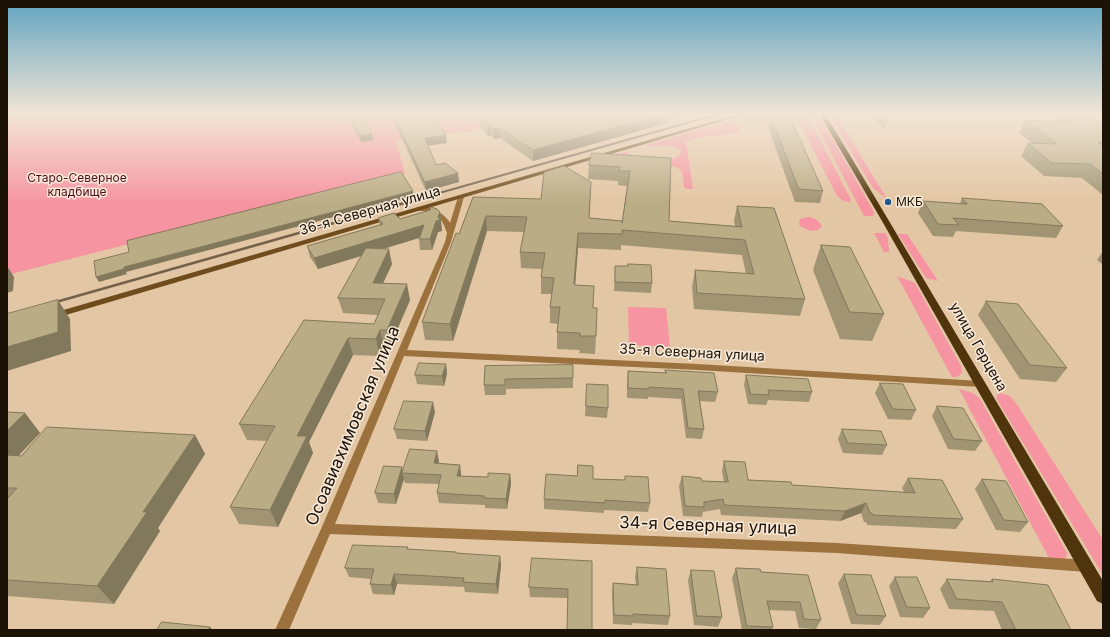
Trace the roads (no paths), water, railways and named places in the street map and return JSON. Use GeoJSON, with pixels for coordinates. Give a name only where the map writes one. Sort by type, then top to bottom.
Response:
{"type":"FeatureCollection","features":[{"type":"Feature","properties":{"kind":"main road","name":"36-я Северная улица"},"geometry":{"type":"LineString","coordinates":[[51,316],[638,145]]}},
{"type":"Feature","properties":{"kind":"main road","name":"улица Герцена"},"geometry":{"type":"LineString","coordinates":[[840,145],[1103,596]]}},
{"type":"Feature","properties":{"kind":"street","name":"Осоавиахимовская улица"},"geometry":{"type":"LineString","coordinates":[[282,630],[327,530],[402,352],[450,234],[460,197]]}},
{"type":"Feature","properties":{"kind":"street"},"geometry":{"type":"LineString","coordinates":[[418,209],[428,209],[438,212],[445,218],[449,225],[450,234]]}},
{"type":"Feature","properties":{"kind":"street","name":"35-я Северная улица"},"geometry":{"type":"LineString","coordinates":[[402,352],[697,367],[980,384]]}},
{"type":"Feature","properties":{"kind":"street","name":"34-я Северная улица"},"geometry":{"type":"LineString","coordinates":[[327,530],[837,548],[1086,566]]}},
{"type":"Feature","properties":{"kind":"railway"},"geometry":{"type":"LineString","coordinates":[[411,201],[610,145]]}},
{"type":"Feature","properties":{"kind":"railway"},"geometry":{"type":"LineString","coordinates":[[49,304],[415,200]]}},
{"type":"Feature","properties":{"kind":"place","name":"МКБ"},"geometry":{"type":"Point","coordinates":[888,202]}},
{"type":"Feature","properties":{"kind":"park label","name":"Старо-Северное кладбище"},"geometry":{"type":"Point","coordinates":[77,185]}}]}
